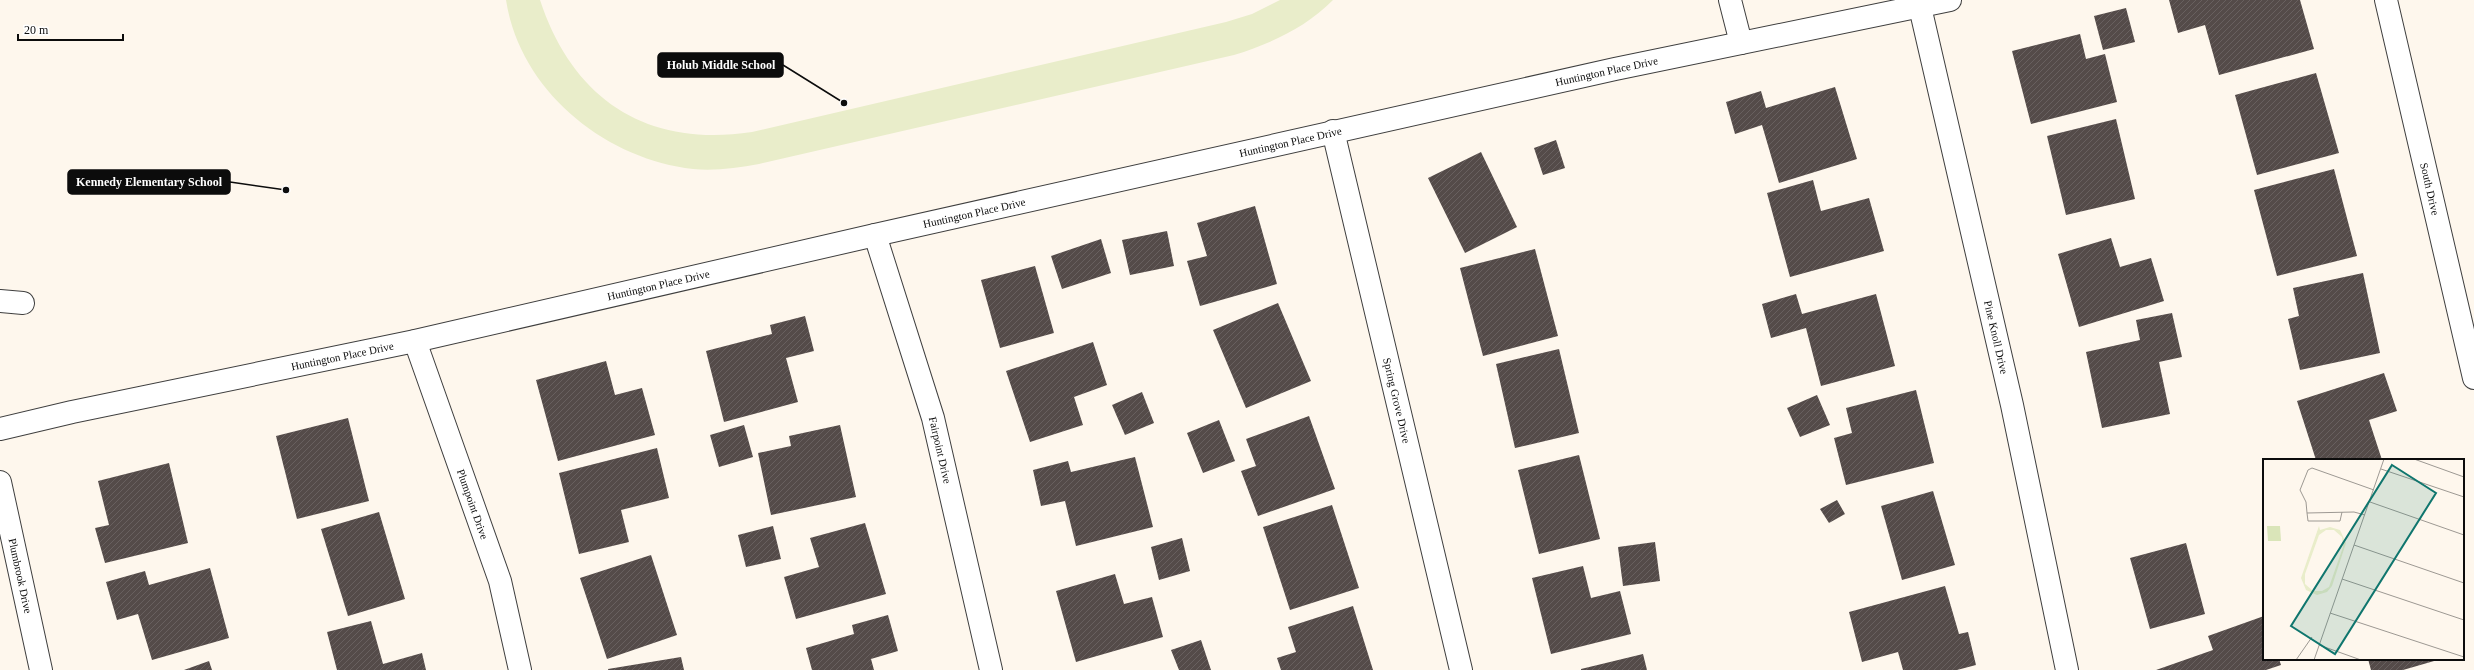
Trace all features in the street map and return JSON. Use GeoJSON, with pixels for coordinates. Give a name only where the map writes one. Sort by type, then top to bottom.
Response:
{"type":"FeatureCollection","features":[{"type":"Feature","properties":{"kind":"street"},"geometry":{"type":"LineString","coordinates":[[1730,0],[1740,43]]}},
{"type":"Feature","properties":{"kind":"street","name":"Huntington Place Drive"},"geometry":{"type":"LineString","coordinates":[[0,429],[72,412],[415,341],[875,235],[1607,70],[1950,0]]}},
{"type":"Feature","properties":{"kind":"street","name":"South Drive"},"geometry":{"type":"LineString","coordinates":[[2386,0],[2474,378]]}},
{"type":"Feature","properties":{"kind":"street","name":"Pine Knoll Drive"},"geometry":{"type":"LineString","coordinates":[[1920,7],[2012,405],[2067,670]]}},
{"type":"Feature","properties":{"kind":"street","name":"Spring Grove Drive"},"geometry":{"type":"LineString","coordinates":[[1333,132],[1461,670]]}},
{"type":"Feature","properties":{"kind":"street","name":"Fairpoint Drive"},"geometry":{"type":"LineString","coordinates":[[875,235],[933,418],[991,670]]}},
{"type":"Feature","properties":{"kind":"street"},"geometry":{"type":"LineString","coordinates":[[0,301],[23,303]]}},
{"type":"Feature","properties":{"kind":"street","name":"Plumpoint Drive"},"geometry":{"type":"LineString","coordinates":[[415,341],[500,581],[520,670]]}},
{"type":"Feature","properties":{"kind":"street","name":"Plumbrook Drive"},"geometry":{"type":"LineString","coordinates":[[0,482],[41,670]]}},
{"type":"Feature","properties":{"kind":"green space"},"geometry":{"type":"Polygon","coordinates":[[[506,0],[540,0],[554,35],[572,65],[594,90],[619,110],[647,124],[679,132],[714,135],[752,132],[1226,22],[1252,14],[1280,0],[1333,0],[1311,19],[1287,34],[1234,55],[759,164],[710,170],[693,169],[660,163],[629,151],[599,135],[572,115],[548,91],[529,63],[514,33],[506,0]]]}},
{"type":"Feature","properties":{"kind":"building"},"geometry":{"type":"Polygon","coordinates":[[[2169,0],[2300,0],[2314,49],[2219,75],[2205,25],[2178,33],[2169,0]]]}},
{"type":"Feature","properties":{"kind":"building"},"geometry":{"type":"Polygon","coordinates":[[[2126,8],[2135,42],[2103,50],[2094,16],[2126,8]]]}},
{"type":"Feature","properties":{"kind":"building"},"geometry":{"type":"Polygon","coordinates":[[[2080,34],[2086,59],[2105,54],[2117,102],[2031,124],[2012,51],[2080,34]]]}},
{"type":"Feature","properties":{"kind":"building"},"geometry":{"type":"Polygon","coordinates":[[[2316,73],[2339,153],[2257,175],[2235,95],[2316,73]]]}},
{"type":"Feature","properties":{"kind":"building"},"geometry":{"type":"Polygon","coordinates":[[[1835,87],[1857,159],[1779,183],[1762,125],[1735,134],[1726,102],[1761,91],[1766,108],[1835,87]]]}},
{"type":"Feature","properties":{"kind":"building"},"geometry":{"type":"Polygon","coordinates":[[[2116,119],[2135,199],[2066,215],[2047,136],[2116,119]]]}},
{"type":"Feature","properties":{"kind":"building"},"geometry":{"type":"Polygon","coordinates":[[[1556,140],[1565,168],[1543,175],[1534,148],[1556,140]]]}},
{"type":"Feature","properties":{"kind":"building"},"geometry":{"type":"Polygon","coordinates":[[[1481,152],[1517,227],[1465,253],[1428,178],[1481,152]]]}},
{"type":"Feature","properties":{"kind":"building"},"geometry":{"type":"Polygon","coordinates":[[[2334,169],[2357,256],[2277,276],[2254,190],[2334,169]]]}},
{"type":"Feature","properties":{"kind":"building"},"geometry":{"type":"Polygon","coordinates":[[[1813,180],[1821,211],[1869,198],[1884,251],[1790,277],[1767,193],[1813,180]]]}},
{"type":"Feature","properties":{"kind":"building"},"geometry":{"type":"Polygon","coordinates":[[[1255,206],[1277,284],[1200,306],[1187,261],[1207,256],[1197,223],[1255,206]]]}},
{"type":"Feature","properties":{"kind":"building"},"geometry":{"type":"Polygon","coordinates":[[[1167,231],[1174,266],[1130,275],[1122,240],[1167,231]]]}},
{"type":"Feature","properties":{"kind":"building"},"geometry":{"type":"Polygon","coordinates":[[[2111,238],[2120,267],[2151,258],[2164,301],[2079,327],[2058,254],[2111,238]]]}},
{"type":"Feature","properties":{"kind":"building"},"geometry":{"type":"Polygon","coordinates":[[[1101,239],[1111,273],[1062,289],[1051,256],[1101,239]]]}},
{"type":"Feature","properties":{"kind":"building"},"geometry":{"type":"Polygon","coordinates":[[[1535,249],[1558,336],[1483,356],[1460,268],[1535,249]]]}},
{"type":"Feature","properties":{"kind":"building"},"geometry":{"type":"Polygon","coordinates":[[[1035,266],[1054,333],[1000,348],[981,280],[1035,266]]]}},
{"type":"Feature","properties":{"kind":"building"},"geometry":{"type":"Polygon","coordinates":[[[2363,273],[2380,353],[2300,370],[2288,319],[2299,316],[2293,288],[2363,273]]]}},
{"type":"Feature","properties":{"kind":"building"},"geometry":{"type":"Polygon","coordinates":[[[1796,294],[1802,314],[1876,294],[1895,366],[1821,386],[1806,328],[1771,338],[1762,304],[1796,294]]]}},
{"type":"Feature","properties":{"kind":"building"},"geometry":{"type":"Polygon","coordinates":[[[1278,303],[1311,381],[1246,408],[1213,330],[1278,303]]]}},
{"type":"Feature","properties":{"kind":"building"},"geometry":{"type":"Polygon","coordinates":[[[2172,313],[2182,357],[2159,362],[2170,414],[2102,428],[2086,352],[2140,340],[2136,320],[2172,313]]]}},
{"type":"Feature","properties":{"kind":"building"},"geometry":{"type":"Polygon","coordinates":[[[805,316],[814,351],[786,358],[798,402],[724,422],[706,351],[772,334],[770,325],[805,316]]]}},
{"type":"Feature","properties":{"kind":"building"},"geometry":{"type":"Polygon","coordinates":[[[1093,342],[1107,385],[1074,397],[1083,425],[1030,442],[1006,371],[1093,342]]]}},
{"type":"Feature","properties":{"kind":"building"},"geometry":{"type":"Polygon","coordinates":[[[1559,349],[1579,433],[1515,448],[1496,364],[1559,349]]]}},
{"type":"Feature","properties":{"kind":"building"},"geometry":{"type":"Polygon","coordinates":[[[606,361],[615,395],[642,388],[655,435],[558,461],[536,380],[606,361]]]}},
{"type":"Feature","properties":{"kind":"building"},"geometry":{"type":"Polygon","coordinates":[[[2384,373],[2397,411],[2369,420],[2382,459],[2316,459],[2297,401],[2384,373]]]}},
{"type":"Feature","properties":{"kind":"building"},"geometry":{"type":"Polygon","coordinates":[[[1916,390],[1934,463],[1846,485],[1834,438],[1852,433],[1846,408],[1916,390]]]}},
{"type":"Feature","properties":{"kind":"building"},"geometry":{"type":"Polygon","coordinates":[[[1142,392],[1154,423],[1125,435],[1112,405],[1142,392]]]}},
{"type":"Feature","properties":{"kind":"building"},"geometry":{"type":"Polygon","coordinates":[[[1817,395],[1830,425],[1800,437],[1787,408],[1817,395]]]}},
{"type":"Feature","properties":{"kind":"building"},"geometry":{"type":"Polygon","coordinates":[[[1309,416],[1335,489],[1258,516],[1241,471],[1256,466],[1246,439],[1309,416]]]}},
{"type":"Feature","properties":{"kind":"building"},"geometry":{"type":"Polygon","coordinates":[[[348,418],[369,501],[297,519],[276,436],[348,418]]]}},
{"type":"Feature","properties":{"kind":"building"},"geometry":{"type":"Polygon","coordinates":[[[1219,420],[1235,461],[1203,473],[1187,433],[1219,420]]]}},
{"type":"Feature","properties":{"kind":"building"},"geometry":{"type":"Polygon","coordinates":[[[744,425],[753,457],[719,467],[710,435],[744,425]]]}},
{"type":"Feature","properties":{"kind":"building"},"geometry":{"type":"Polygon","coordinates":[[[840,425],[856,497],[771,515],[758,453],[791,446],[789,436],[840,425]]]}},
{"type":"Feature","properties":{"kind":"building"},"geometry":{"type":"Polygon","coordinates":[[[657,448],[669,498],[621,510],[629,542],[579,554],[559,473],[657,448]]]}},
{"type":"Feature","properties":{"kind":"building"},"geometry":{"type":"Polygon","coordinates":[[[1579,455],[1600,539],[1539,554],[1518,470],[1579,455]]]}},
{"type":"Feature","properties":{"kind":"building"},"geometry":{"type":"Polygon","coordinates":[[[1135,457],[1153,527],[1076,546],[1065,501],[1041,506],[1033,470],[1068,461],[1071,472],[1135,457]]]}},
{"type":"Feature","properties":{"kind":"building"},"geometry":{"type":"Polygon","coordinates":[[[169,463],[188,543],[105,563],[95,528],[109,525],[98,481],[169,463]]]}},
{"type":"Feature","properties":{"kind":"building"},"geometry":{"type":"Polygon","coordinates":[[[1933,491],[1955,565],[1902,580],[1881,506],[1933,491]]]}},
{"type":"Feature","properties":{"kind":"building"},"geometry":{"type":"Polygon","coordinates":[[[1837,500],[1845,514],[1829,523],[1820,509],[1837,500]]]}},
{"type":"Feature","properties":{"kind":"building"},"geometry":{"type":"Polygon","coordinates":[[[1332,505],[1359,588],[1290,610],[1263,527],[1332,505]]]}},
{"type":"Feature","properties":{"kind":"building"},"geometry":{"type":"Polygon","coordinates":[[[379,512],[405,599],[348,616],[321,529],[379,512]]]}},
{"type":"Feature","properties":{"kind":"building"},"geometry":{"type":"Polygon","coordinates":[[[865,523],[886,594],[796,619],[784,577],[819,567],[810,538],[865,523]]]}},
{"type":"Feature","properties":{"kind":"building"},"geometry":{"type":"Polygon","coordinates":[[[773,526],[781,559],[746,567],[738,535],[773,526]]]}},
{"type":"Feature","properties":{"kind":"building"},"geometry":{"type":"Polygon","coordinates":[[[1182,538],[1190,571],[1159,580],[1151,547],[1182,538]]]}},
{"type":"Feature","properties":{"kind":"building"},"geometry":{"type":"Polygon","coordinates":[[[1655,542],[1660,581],[1623,586],[1618,547],[1655,542]]]}},
{"type":"Feature","properties":{"kind":"building"},"geometry":{"type":"Polygon","coordinates":[[[2186,543],[2205,614],[2150,629],[2130,558],[2186,543]]]}},
{"type":"Feature","properties":{"kind":"building"},"geometry":{"type":"Polygon","coordinates":[[[651,555],[677,635],[607,659],[580,578],[651,555]]]}},
{"type":"Feature","properties":{"kind":"building"},"geometry":{"type":"Polygon","coordinates":[[[1583,566],[1591,598],[1620,591],[1631,634],[1551,654],[1532,578],[1583,566]]]}},
{"type":"Feature","properties":{"kind":"building"},"geometry":{"type":"Polygon","coordinates":[[[210,568],[229,638],[152,660],[138,614],[117,620],[106,582],[145,571],[149,585],[210,568]]]}},
{"type":"Feature","properties":{"kind":"building"},"geometry":{"type":"Polygon","coordinates":[[[1115,574],[1124,604],[1152,597],[1163,637],[1076,662],[1056,591],[1115,574]]]}},
{"type":"Feature","properties":{"kind":"building"},"geometry":{"type":"Polygon","coordinates":[[[1945,586],[1959,634],[1968,632],[1976,665],[1957,670],[1903,670],[1898,652],[1862,662],[1849,612],[1945,586]]]}},
{"type":"Feature","properties":{"kind":"building"},"geometry":{"type":"Polygon","coordinates":[[[1353,606],[1373,670],[1281,670],[1277,658],[1296,652],[1288,627],[1353,606]]]}},
{"type":"Feature","properties":{"kind":"building"},"geometry":{"type":"Polygon","coordinates":[[[888,615],[898,651],[871,659],[874,670],[812,670],[806,648],[854,634],[852,625],[888,615]]]}},
{"type":"Feature","properties":{"kind":"building"},"geometry":{"type":"Polygon","coordinates":[[[2263,616],[2263,660],[2279,660],[2281,665],[2266,670],[2156,670],[2213,650],[2208,636],[2263,616]]]}},
{"type":"Feature","properties":{"kind":"building"},"geometry":{"type":"Polygon","coordinates":[[[371,621],[383,664],[422,653],[426,670],[337,670],[327,632],[371,621]]]}},
{"type":"Feature","properties":{"kind":"building"},"geometry":{"type":"Polygon","coordinates":[[[1201,640],[1211,670],[1179,670],[1171,650],[1201,640]]]}},
{"type":"Feature","properties":{"kind":"building"},"geometry":{"type":"Polygon","coordinates":[[[1643,654],[1647,670],[1581,670],[1581,669],[1643,654]]]}},
{"type":"Feature","properties":{"kind":"building"},"geometry":{"type":"Polygon","coordinates":[[[681,657],[684,670],[608,670],[608,669],[681,657]]]}},
{"type":"Feature","properties":{"kind":"building"},"geometry":{"type":"Polygon","coordinates":[[[2368,660],[2438,660],[2403,670],[2371,670],[2368,660]]]}},
{"type":"Feature","properties":{"kind":"building"},"geometry":{"type":"Polygon","coordinates":[[[209,661],[212,670],[184,670],[209,661]]]}},
{"type":"Feature","properties":{"kind":"place","name":"Holub Middle School"},"geometry":{"type":"Point","coordinates":[844,103]}},
{"type":"Feature","properties":{"kind":"place","name":"Kennedy Elementary School"},"geometry":{"type":"Point","coordinates":[286,190]}}]}
